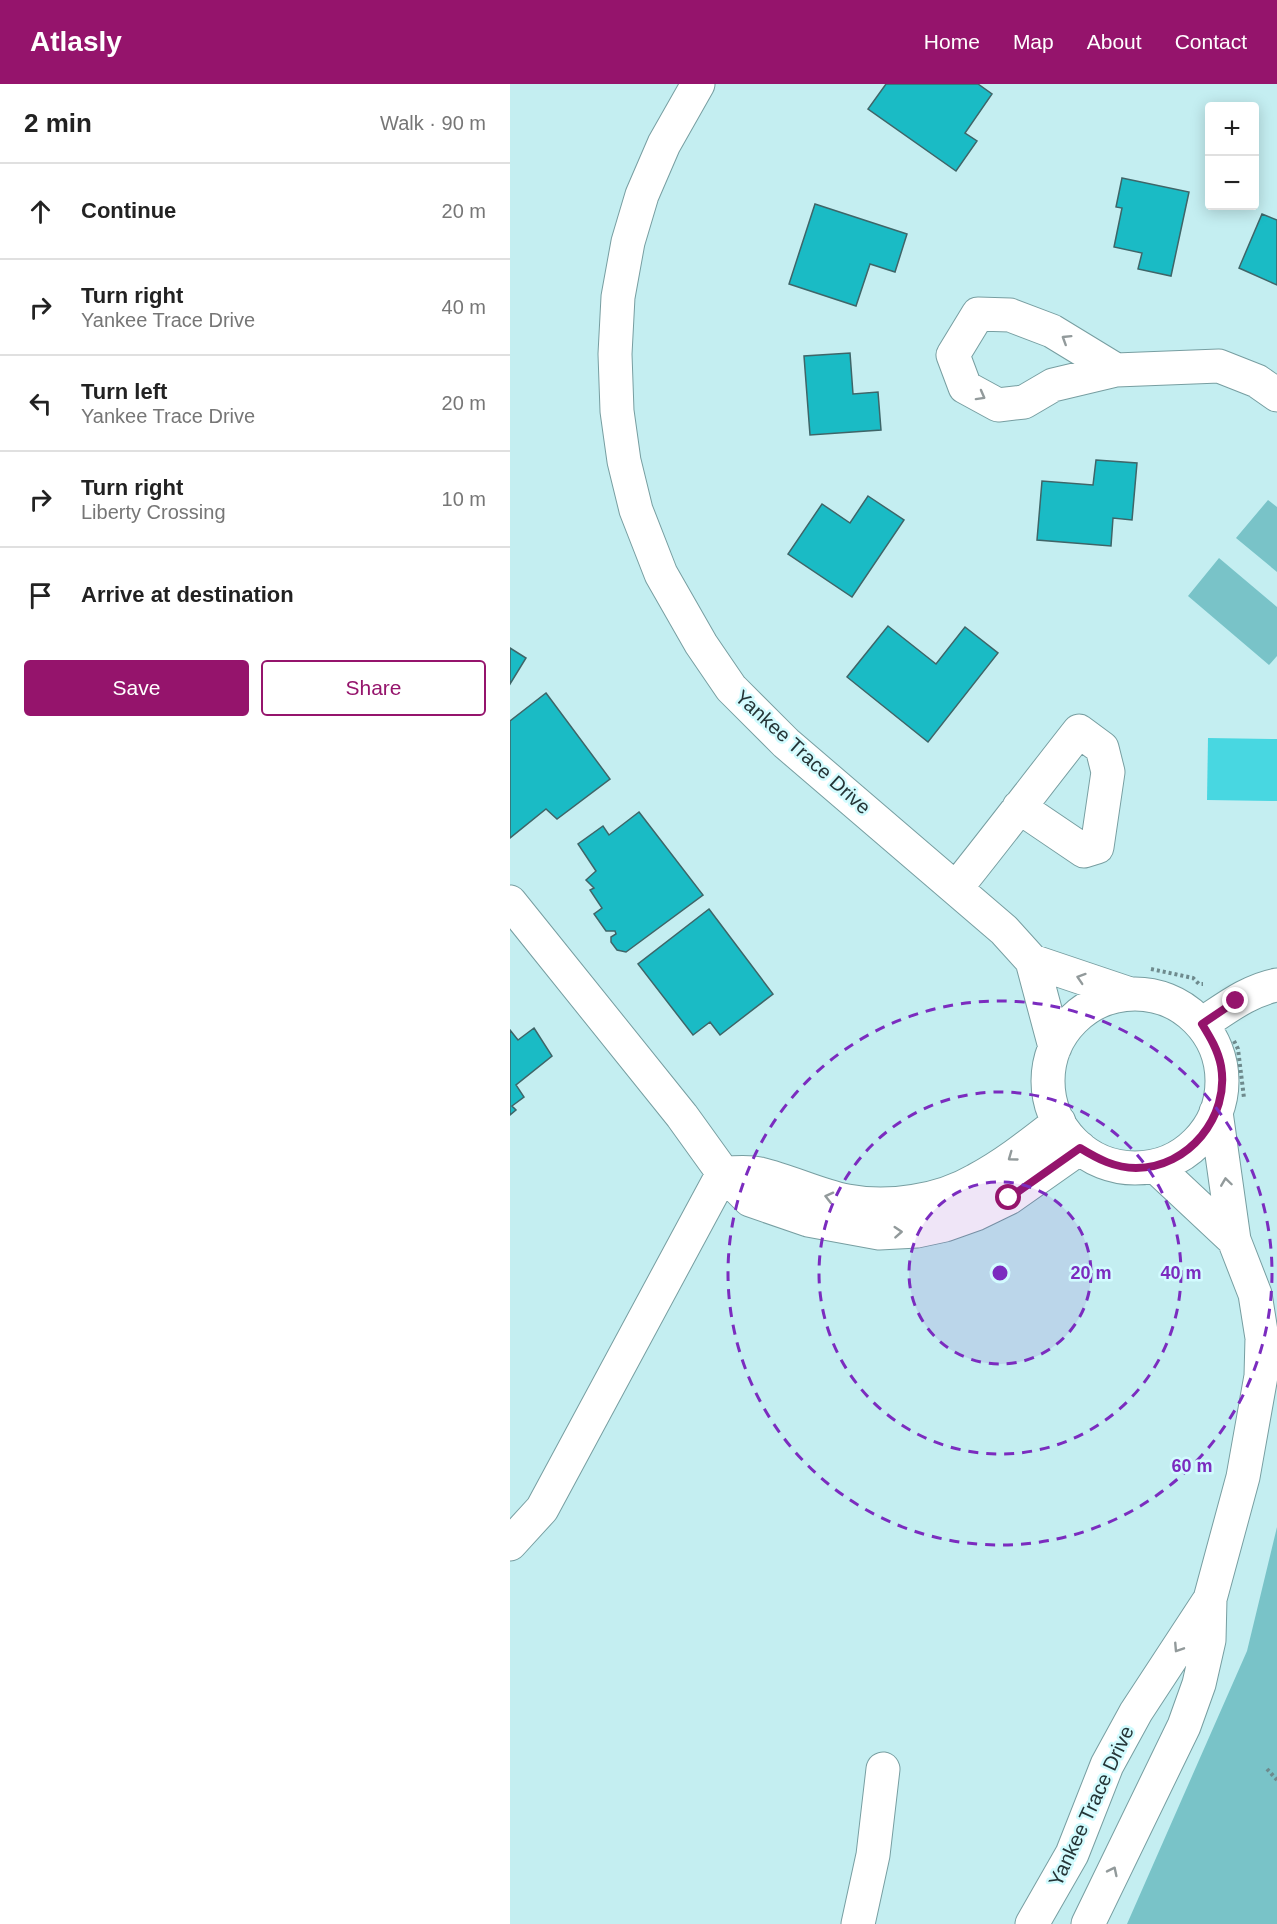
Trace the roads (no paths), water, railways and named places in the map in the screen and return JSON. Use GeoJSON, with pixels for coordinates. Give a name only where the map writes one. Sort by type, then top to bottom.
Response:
{"type":"FeatureCollection","features":[{"type":"Feature","properties":{"kind":"street","name":"Yankee Trace Drive"},"geometry":{"type":"LineString","coordinates":[[698,84],[664,144],[642,195],[628,242],[618,297],[615,354],[617,411],[624,460],[636,510],[661,574],[701,644],[731,688],[786,743],[957,887],[1004,930],[1032,961],[1055,1047]]}},
{"type":"Feature","properties":{"kind":"street"},"geometry":{"type":"LineString","coordinates":[[1116,370],[1219,366],[1257,381],[1277,395]]}},
{"type":"Feature","properties":{"kind":"street"},"geometry":{"type":"LineString","coordinates":[[957,887],[1019,807]]}},
{"type":"Feature","properties":{"kind":"street"},"geometry":{"type":"LineString","coordinates":[[510,902],[682,1116],[723,1173],[750,1200],[808,1220],[879,1233],[917,1231],[945,1225],[976,1214],[1009,1198],[1080,1148]]}},
{"type":"Feature","properties":{"kind":"street","name":"Yankee Trace Drive"},"geometry":{"type":"LineString","coordinates":[[1032,961],[1135,980],[1156,996],[1181,1007],[1202,1024],[1214,1044],[1221,1066],[1222,1089],[1216,1112],[1203,1136],[1181,1155],[1155,1166],[1135,1168],[1116,1166],[1097,1159],[1080,1148],[1069,1136],[1059,1122],[1050,1098],[1049,1073],[1055,1047],[1067,1027],[1084,1010],[1135,980]]}},
{"type":"Feature","properties":{"kind":"street"},"geometry":{"type":"LineString","coordinates":[[1202,1024],[1236,1001],[1269,987],[1277,986]]}},
{"type":"Feature","properties":{"kind":"street","name":"Yankee Trace Drive"},"geometry":{"type":"LineString","coordinates":[[1088,1924],[1184,1726],[1199,1683],[1209,1640],[1210,1599],[1243,1477],[1261,1376],[1262,1338],[1255,1294],[1234,1240],[1216,1112]]}},
{"type":"Feature","properties":{"kind":"street"},"geometry":{"type":"LineString","coordinates":[[723,1173],[758,1173],[849,1202],[883,1205],[916,1201],[950,1192],[974,1182],[1059,1122]]}},
{"type":"Feature","properties":{"kind":"street","name":"Yankee Trace Drive"},"geometry":{"type":"LineString","coordinates":[[1155,1166],[1234,1240]]}},
{"type":"Feature","properties":{"kind":"street"},"geometry":{"type":"LineString","coordinates":[[510,1544],[542,1509],[723,1173]]}},
{"type":"Feature","properties":{"kind":"street","name":"Yankee Trace Drive"},"geometry":{"type":"LineString","coordinates":[[1032,1924],[1072,1854],[1107,1765],[1136,1712],[1210,1599]]}},
{"type":"Feature","properties":{"kind":"street"},"geometry":{"type":"LineString","coordinates":[[858,1924],[873,1855],[883,1769]]}}]}
